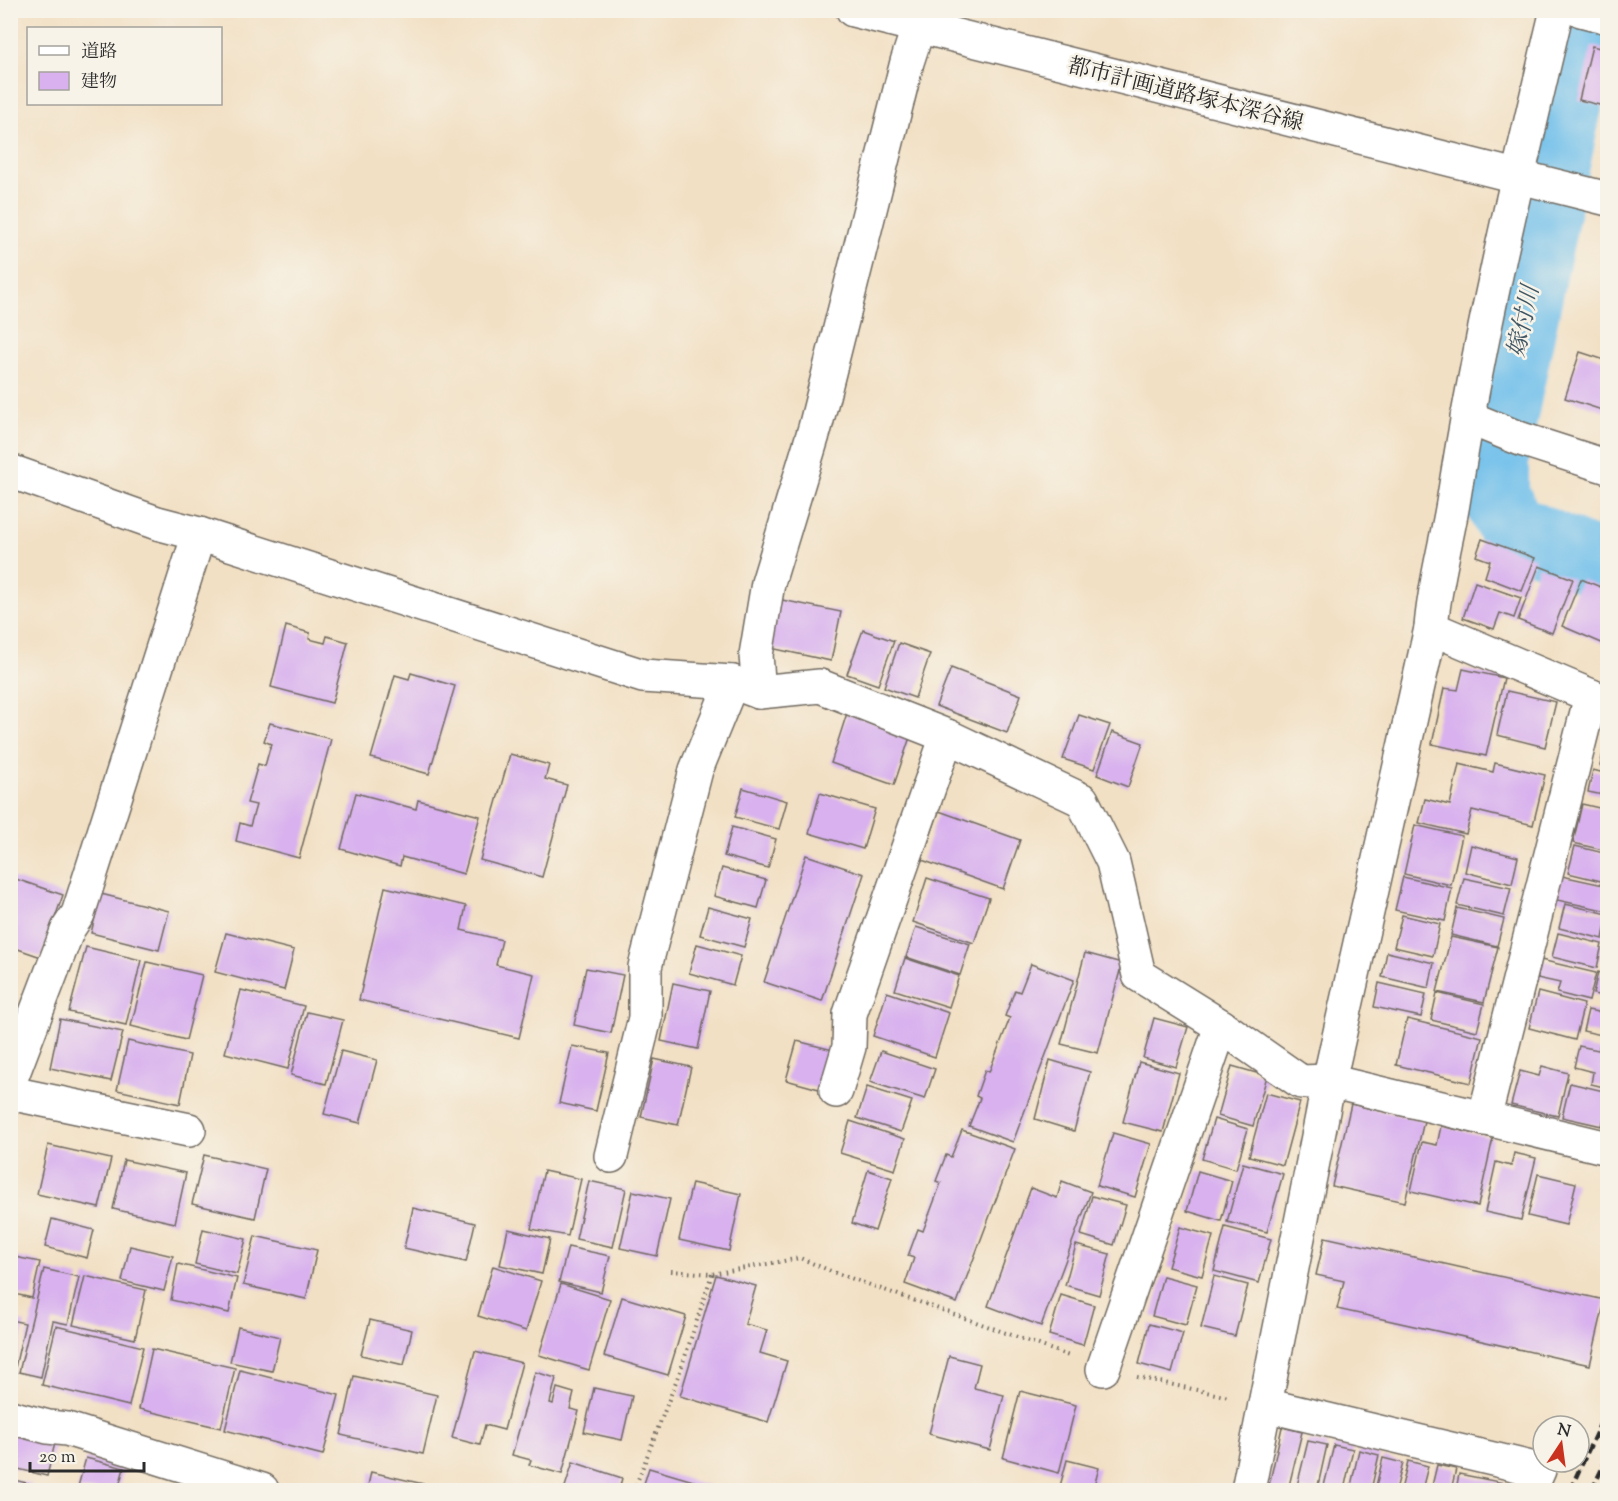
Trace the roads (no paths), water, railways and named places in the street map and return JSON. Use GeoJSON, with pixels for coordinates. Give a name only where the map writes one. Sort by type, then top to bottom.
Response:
{"type":"FeatureCollection","features":[{"type":"Feature","properties":{"kind":"street","name":"都市計画道路塚本深谷線"},"geometry":{"type":"LineString","coordinates":[[853,10],[922,19],[1608,199]]}},
{"type":"Feature","properties":{"kind":"street"},"geometry":{"type":"LineString","coordinates":[[1248,1491],[1329,1082],[1431,628],[1432,604],[1448,536],[1467,417],[1518,175],[1557,10]]}},
{"type":"Feature","properties":{"kind":"street"},"geometry":{"type":"LineString","coordinates":[[611,1156],[645,1018],[645,967],[696,770],[746,687],[756,655],[768,583],[815,428],[907,62],[922,19]]}},
{"type":"Feature","properties":{"kind":"street"},"geometry":{"type":"LineString","coordinates":[[1467,417],[1521,439],[1608,467]]}},
{"type":"Feature","properties":{"kind":"street"},"geometry":{"type":"LineString","coordinates":[[10,471],[157,523],[200,534],[643,676],[746,687],[820,686],[947,736],[1082,800],[1113,862],[1139,975],[1221,1026],[1301,1082],[1329,1082],[1608,1148]]}},
{"type":"Feature","properties":{"kind":"street"},"geometry":{"type":"LineString","coordinates":[[10,1081],[68,929],[78,914],[200,534]]}},
{"type":"Feature","properties":{"kind":"street"},"geometry":{"type":"LineString","coordinates":[[1431,628],[1599,699],[1485,1119]]}},
{"type":"Feature","properties":{"kind":"street"},"geometry":{"type":"LineString","coordinates":[[836,1091],[849,1047],[850,1014],[947,736]]}},
{"type":"Feature","properties":{"kind":"street"},"geometry":{"type":"LineString","coordinates":[[1103,1369],[1221,1026]]}},
{"type":"Feature","properties":{"kind":"street"},"geometry":{"type":"LineString","coordinates":[[10,1093],[189,1130]]}},
{"type":"Feature","properties":{"kind":"street"},"geometry":{"type":"LineString","coordinates":[[1265,1405],[1539,1470],[1530,1491]]}},
{"type":"Feature","properties":{"kind":"street"},"geometry":{"type":"LineString","coordinates":[[10,1417],[48,1427],[67,1429],[262,1491]]}},
{"type":"Feature","properties":{"kind":"waterway","name":"嫁付川"},"geometry":{"type":"LineString","coordinates":[[1588,10],[1495,458],[1495,494],[1511,527],[1608,569]]}},
{"type":"Feature","properties":{"kind":"railway"},"geometry":{"type":"LineString","coordinates":[[1570,1490],[1608,1407]]}},
{"type":"Feature","properties":{"kind":"railway"},"geometry":{"type":"LineString","coordinates":[[1592,1490],[1608,1456]]}}]}
